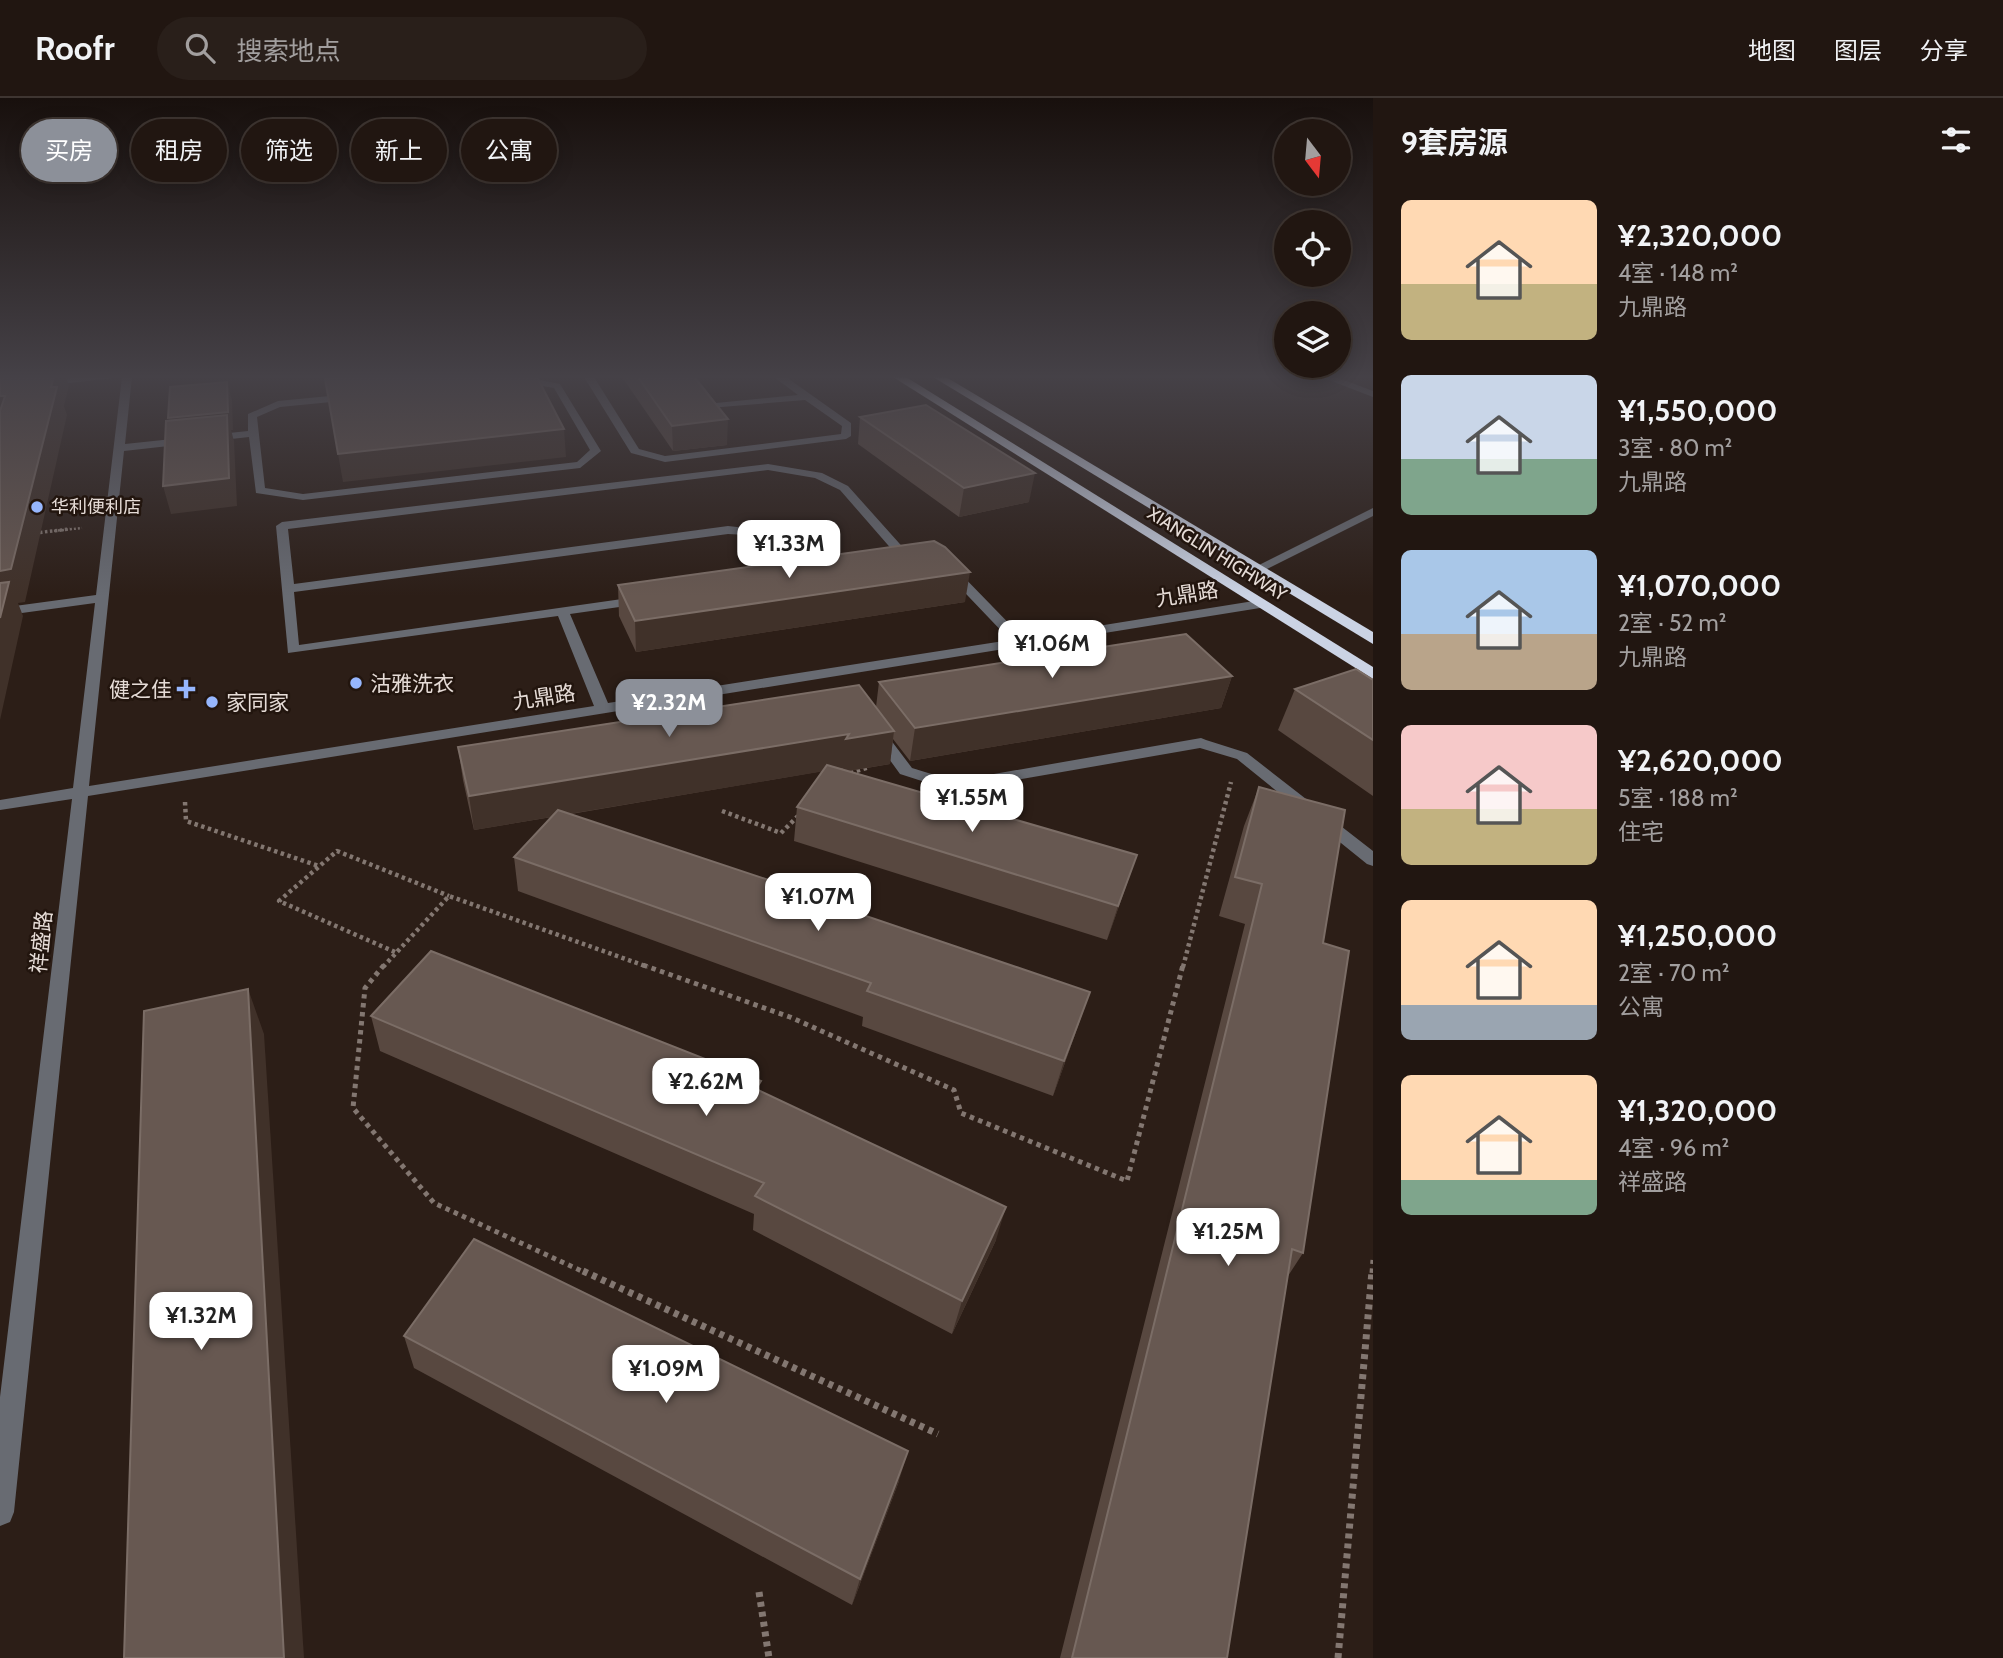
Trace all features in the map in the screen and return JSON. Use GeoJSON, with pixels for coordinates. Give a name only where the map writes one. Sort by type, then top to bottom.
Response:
{"type":"FeatureCollection","features":[{"type":"Feature","properties":{"kind":"highway","name":"XIANGLIN HIGHWAY"},"geometry":{"type":"LineString","coordinates":[[1014,450],[1373,674]]}},
{"type":"Feature","properties":{"kind":"highway","name":"XIANGLIN HIGHWAY"},"geometry":{"type":"LineString","coordinates":[[1059,450],[1373,639]]}},
{"type":"Feature","properties":{"kind":"highway"},"geometry":{"type":"LineString","coordinates":[[1260,604],[1301,596]]}},
{"type":"Feature","properties":{"kind":"street","name":"祥盛路"},"geometry":{"type":"LineString","coordinates":[[0,1512],[119,450]]}},
{"type":"Feature","properties":{"kind":"street"},"geometry":{"type":"LineString","coordinates":[[256,450],[260,491],[303,497],[580,465],[595,450]]}},
{"type":"Feature","properties":{"kind":"street"},"geometry":{"type":"LineString","coordinates":[[634,450],[665,458],[732,450]]}},
{"type":"Feature","properties":{"kind":"street"},"geometry":{"type":"LineString","coordinates":[[768,467],[818,475],[844,488],[910,562],[786,580],[293,650],[282,526],[768,467]]}},
{"type":"Feature","properties":{"kind":"street"},"geometry":{"type":"LineString","coordinates":[[1257,569],[1373,511]]}},
{"type":"Feature","properties":{"kind":"street"},"geometry":{"type":"LineString","coordinates":[[288,589],[728,530],[751,532],[786,580]]}},
{"type":"Feature","properties":{"kind":"street"},"geometry":{"type":"LineString","coordinates":[[906,557],[932,563],[965,583],[1020,642]]}},
{"type":"Feature","properties":{"kind":"street"},"geometry":{"type":"LineString","coordinates":[[0,612],[102,598]]}},
{"type":"Feature","properties":{"kind":"street","name":"九鼎路"},"geometry":{"type":"LineString","coordinates":[[0,805],[603,709],[837,677],[1020,642],[1260,604]]}},
{"type":"Feature","properties":{"kind":"street"},"geometry":{"type":"LineString","coordinates":[[562,611],[603,709]]}},
{"type":"Feature","properties":{"kind":"street"},"geometry":{"type":"LineString","coordinates":[[873,726],[906,771],[953,786],[1200,743],[1242,756],[1373,860]]}},
{"type":"Feature","properties":{"kind":"path"},"geometry":{"type":"LineString","coordinates":[[27,534],[110,525]]}},
{"type":"Feature","properties":{"kind":"path"},"geometry":{"type":"LineString","coordinates":[[839,777],[896,757]]}},
{"type":"Feature","properties":{"kind":"path"},"geometry":{"type":"LineString","coordinates":[[185,776],[186,821],[320,866]]}},
{"type":"Feature","properties":{"kind":"path"},"geometry":{"type":"LineString","coordinates":[[395,952],[279,901],[337,851],[449,896],[790,1017],[954,1090],[961,1113],[1127,1181],[1232,778]]}},
{"type":"Feature","properties":{"kind":"path"},"geometry":{"type":"LineString","coordinates":[[722,811],[780,833],[800,814]]}},
{"type":"Feature","properties":{"kind":"path"},"geometry":{"type":"LineString","coordinates":[[449,896],[395,952],[365,988],[353,1108],[434,1203],[938,1434]]}},
{"type":"Feature","properties":{"kind":"path"},"geometry":{"type":"LineString","coordinates":[[1338,1658],[1373,1260]]}},
{"type":"Feature","properties":{"kind":"path"},"geometry":{"type":"LineString","coordinates":[[759,1592],[769,1658]]}},
{"type":"Feature","properties":{"kind":"building"},"geometry":{"type":"Polygon","coordinates":[[[0,450],[41,450],[11,569],[0,571],[0,450]]]}},
{"type":"Feature","properties":{"kind":"building"},"geometry":{"type":"Polygon","coordinates":[[[165,450],[228,450],[229,478],[163,486],[165,450]]]}},
{"type":"Feature","properties":{"kind":"building"},"geometry":{"type":"Polygon","coordinates":[[[337,450],[376,450],[338,454],[337,450]]]}},
{"type":"Feature","properties":{"kind":"building"},"geometry":{"type":"Polygon","coordinates":[[[908,450],[998,450],[1035,473],[964,488],[908,450]]]}},
{"type":"Feature","properties":{"kind":"building"},"geometry":{"type":"Polygon","coordinates":[[[934,541],[945,547],[970,572],[635,621],[618,585],[934,541]]]}},
{"type":"Feature","properties":{"kind":"building"},"geometry":{"type":"Polygon","coordinates":[[[9,582],[0,618],[0,583],[9,582]]]}},
{"type":"Feature","properties":{"kind":"building"},"geometry":{"type":"Polygon","coordinates":[[[1186,634],[1232,676],[915,728],[879,682],[1186,634]]]}},
{"type":"Feature","properties":{"kind":"building"},"geometry":{"type":"Polygon","coordinates":[[[1356,669],[1373,680],[1373,740],[1295,689],[1356,669]]]}},
{"type":"Feature","properties":{"kind":"building"},"geometry":{"type":"Polygon","coordinates":[[[859,685],[894,731],[846,739],[849,734],[469,796],[458,747],[859,685]]]}},
{"type":"Feature","properties":{"kind":"building"},"geometry":{"type":"Polygon","coordinates":[[[827,765],[1137,855],[1118,906],[797,807],[827,765]]]}},
{"type":"Feature","properties":{"kind":"building"},"geometry":{"type":"Polygon","coordinates":[[[1259,787],[1345,810],[1323,943],[1349,951],[1303,1253],[1292,1249],[1227,1658],[1072,1658],[1262,884],[1235,877],[1259,787]]]}},
{"type":"Feature","properties":{"kind":"building"},"geometry":{"type":"Polygon","coordinates":[[[558,810],[865,912],[863,915],[1090,992],[1064,1061],[867,991],[871,983],[514,857],[558,810]]]}},
{"type":"Feature","properties":{"kind":"building"},"geometry":{"type":"Polygon","coordinates":[[[431,951],[761,1081],[756,1089],[1006,1207],[962,1301],[755,1196],[764,1183],[371,1016],[431,951]]]}},
{"type":"Feature","properties":{"kind":"building"},"geometry":{"type":"Polygon","coordinates":[[[248,989],[284,1658],[124,1658],[144,1011],[248,989]]]}},
{"type":"Feature","properties":{"kind":"building"},"geometry":{"type":"Polygon","coordinates":[[[474,1239],[908,1451],[860,1579],[404,1336],[474,1239]]]}},
{"type":"Feature","properties":{"kind":"place","name":"华利便利店"},"geometry":{"type":"Point","coordinates":[37,507]}},
{"type":"Feature","properties":{"kind":"place","name":"沽雅洗衣"},"geometry":{"type":"Point","coordinates":[356,683]}},
{"type":"Feature","properties":{"kind":"place","name":"健之佳"},"geometry":{"type":"Point","coordinates":[186,689]}},
{"type":"Feature","properties":{"kind":"place","name":"家同家"},"geometry":{"type":"Point","coordinates":[212,702]}}]}
